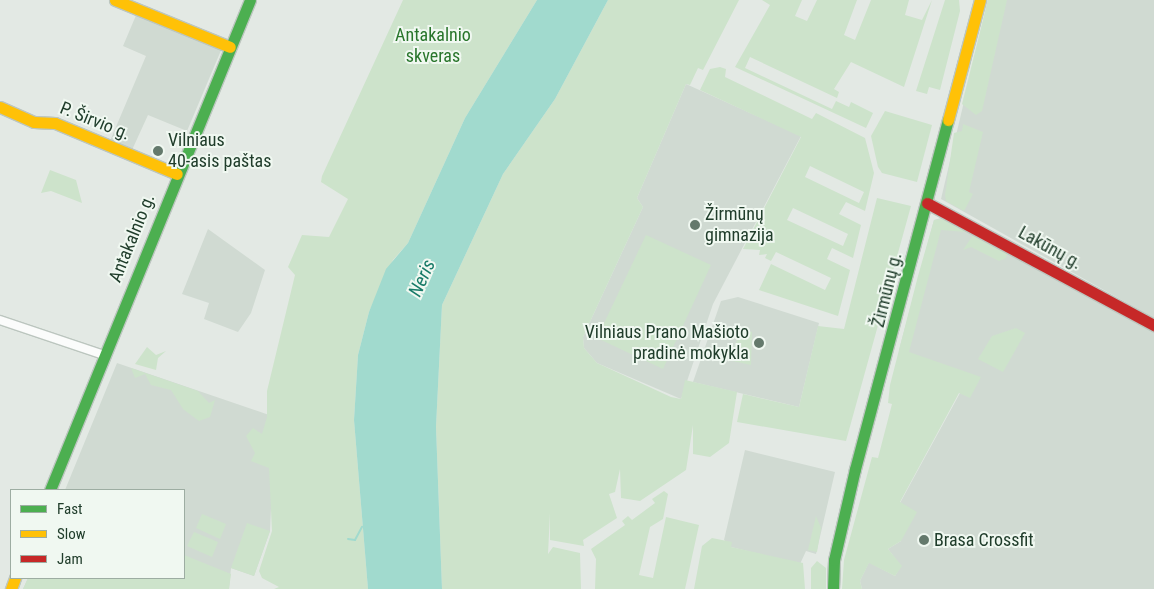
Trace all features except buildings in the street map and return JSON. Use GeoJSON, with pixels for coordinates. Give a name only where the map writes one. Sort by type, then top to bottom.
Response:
{"type":"FeatureCollection","features":[{"type":"Feature","properties":{"kind":"main road"},"geometry":{"type":"LineString","coordinates":[[115,0],[230,47]]}},
{"type":"Feature","properties":{"kind":"main road","name":"Antakalnio g."},"geometry":{"type":"LineString","coordinates":[[50,489],[177,174],[250,0]]}},
{"type":"Feature","properties":{"kind":"main road","name":"Žirmūnų g."},"geometry":{"type":"LineString","coordinates":[[833,589],[834,560],[855,469],[980,0]]}},
{"type":"Feature","properties":{"kind":"main road","name":"P. Širvio g."},"geometry":{"type":"LineString","coordinates":[[0,107],[34,122],[56,123],[177,174]]}},
{"type":"Feature","properties":{"kind":"main road","name":"Lakūnų g."},"geometry":{"type":"LineString","coordinates":[[927,203],[1154,325]]}},
{"type":"Feature","properties":{"kind":"street"},"geometry":{"type":"LineString","coordinates":[[0,320],[104,355]]}},
{"type":"Feature","properties":{"kind":"shaded area"},"geometry":{"type":"Polygon","coordinates":[[[988,0],[1154,0],[1154,318],[941,199],[988,0]]]}},
{"type":"Feature","properties":{"kind":"shaded area"},"geometry":{"type":"Polygon","coordinates":[[[137,13],[222,48],[187,131],[148,115],[132,150],[110,141],[146,56],[123,46],[137,13]]]}},
{"type":"Feature","properties":{"kind":"shaded area","name":"Žirmūnų gimnazija"},"geometry":{"type":"Polygon","coordinates":[[[686,84],[801,136],[713,304],[681,399],[597,363],[584,348],[583,337],[643,207],[637,198],[686,84]]]}},
{"type":"Feature","properties":{"kind":"shaded area"},"geometry":{"type":"Polygon","coordinates":[[[944,217],[1154,331],[1154,589],[862,589],[860,581],[869,562],[895,576],[901,566],[888,549],[901,541],[900,503],[960,393],[899,350],[934,220],[944,217]]]}},
{"type":"Feature","properties":{"kind":"shaded area"},"geometry":{"type":"Polygon","coordinates":[[[208,229],[265,270],[251,313],[238,332],[204,319],[209,303],[182,294],[208,229]]]}},
{"type":"Feature","properties":{"kind":"shaded area","name":"Vilniaus Prano Mašioto pradinė mokykla"},"geometry":{"type":"Polygon","coordinates":[[[738,297],[819,323],[799,407],[693,382],[721,301],[738,297]]]}},
{"type":"Feature","properties":{"kind":"shaded area"},"geometry":{"type":"Polygon","coordinates":[[[117,363],[275,417],[270,531],[254,576],[231,568],[229,589],[23,589],[28,579],[185,579],[185,489],[65,489],[117,363]]]}},
{"type":"Feature","properties":{"kind":"shaded area"},"geometry":{"type":"Polygon","coordinates":[[[745,450],[835,472],[816,554],[806,551],[800,564],[731,547],[724,540],[745,450]]]}},
{"type":"Feature","properties":{"kind":"green space","name":"Antakalnio skveras"},"geometry":{"type":"Polygon","coordinates":[[[403,0],[537,0],[465,118],[408,243],[393,260],[369,312],[358,355],[354,420],[368,589],[274,589],[279,587],[262,578],[259,571],[272,531],[269,468],[251,461],[255,453],[246,436],[253,428],[262,434],[267,417],[267,391],[295,275],[288,267],[302,235],[329,237],[348,199],[321,182],[322,176],[403,0]]]}},
{"type":"Feature","properties":{"kind":"green space"},"geometry":{"type":"Polygon","coordinates":[[[608,0],[739,0],[703,70],[698,68],[690,85],[686,84],[637,198],[643,207],[583,337],[584,348],[597,363],[671,397],[681,399],[685,380],[737,392],[729,443],[710,457],[693,454],[693,425],[686,470],[640,501],[621,498],[620,469],[615,492],[609,494],[617,518],[583,540],[584,546],[550,540],[550,513],[548,554],[553,547],[580,553],[581,589],[442,589],[436,427],[442,305],[503,174],[555,99],[608,0]]]}},
{"type":"Feature","properties":{"kind":"green space"},"geometry":{"type":"Polygon","coordinates":[[[762,0],[802,0],[795,16],[807,21],[817,0],[857,0],[844,35],[855,40],[871,0],[909,0],[905,15],[922,20],[932,0],[904,87],[851,62],[834,89],[839,92],[837,98],[750,57],[745,68],[832,109],[836,101],[849,107],[851,102],[873,113],[866,128],[735,67],[770,5],[762,0]]]}},
{"type":"Feature","properties":{"kind":"green space"},"geometry":{"type":"Polygon","coordinates":[[[945,0],[959,0],[960,11],[940,90],[929,87],[927,94],[916,91],[945,0]]]}},
{"type":"Feature","properties":{"kind":"green space"},"geometry":{"type":"Polygon","coordinates":[[[988,0],[1007,0],[982,111],[976,115],[962,104],[988,0]]]}},
{"type":"Feature","properties":{"kind":"green space"},"geometry":{"type":"Polygon","coordinates":[[[720,67],[726,69],[725,77],[812,119],[816,113],[865,138],[874,173],[865,211],[846,202],[839,214],[861,225],[853,258],[832,248],[827,259],[850,270],[838,316],[759,290],[771,264],[825,290],[831,278],[776,252],[771,261],[765,258],[767,254],[759,255],[760,250],[743,249],[801,137],[700,90],[710,69],[720,67]],[[810,166],[805,177],[859,203],[864,192],[810,166]],[[793,208],[787,220],[843,246],[848,234],[793,208]]]}},
{"type":"Feature","properties":{"kind":"green space"},"geometry":{"type":"Polygon","coordinates":[[[885,111],[932,125],[917,182],[882,173],[878,167],[871,136],[885,111]]]}},
{"type":"Feature","properties":{"kind":"green space"},"geometry":{"type":"Polygon","coordinates":[[[963,124],[983,132],[969,192],[973,194],[964,211],[946,201],[945,195],[954,133],[962,131],[963,124]]]}},
{"type":"Feature","properties":{"kind":"green space"},"geometry":{"type":"Polygon","coordinates":[[[50,170],[76,180],[82,203],[51,191],[41,193],[50,170]]]}},
{"type":"Feature","properties":{"kind":"green space"},"geometry":{"type":"Polygon","coordinates":[[[877,198],[911,206],[846,441],[737,422],[743,394],[799,407],[818,326],[844,329],[877,198]]]}},
{"type":"Feature","properties":{"kind":"green space"},"geometry":{"type":"Polygon","coordinates":[[[943,219],[966,232],[941,230],[909,352],[981,377],[970,398],[959,393],[900,502],[917,512],[901,541],[888,549],[902,566],[895,576],[869,563],[860,581],[862,589],[842,589],[844,560],[872,457],[878,458],[892,404],[888,403],[890,385],[918,276],[934,220],[943,219]]]}},
{"type":"Feature","properties":{"kind":"green space"},"geometry":{"type":"Polygon","coordinates":[[[646,235],[711,265],[663,369],[597,338],[646,235]]]}},
{"type":"Feature","properties":{"kind":"green space"},"geometry":{"type":"Polygon","coordinates":[[[973,235],[1007,254],[1006,258],[999,261],[971,247],[963,250],[973,235]]]}},
{"type":"Feature","properties":{"kind":"green space"},"geometry":{"type":"Polygon","coordinates":[[[1016,328],[1025,333],[1003,372],[978,359],[992,336],[1016,328]]]}},
{"type":"Feature","properties":{"kind":"green space"},"geometry":{"type":"Polygon","coordinates":[[[742,330],[752,332],[751,365],[728,360],[742,330]]]}},
{"type":"Feature","properties":{"kind":"green space"},"geometry":{"type":"Polygon","coordinates":[[[147,347],[156,355],[166,351],[158,358],[156,370],[135,364],[147,347]]]}},
{"type":"Feature","properties":{"kind":"green space"},"geometry":{"type":"Polygon","coordinates":[[[131,368],[198,391],[209,403],[215,400],[210,417],[199,421],[183,409],[171,390],[151,385],[145,374],[135,378],[131,368]]]}},
{"type":"Feature","properties":{"kind":"green space"},"geometry":{"type":"Polygon","coordinates":[[[664,491],[668,494],[663,519],[650,527],[639,575],[653,578],[666,517],[699,525],[685,589],[595,589],[596,559],[591,549],[625,525],[622,521],[628,516],[632,520],[655,503],[652,499],[664,491]]]}},
{"type":"Feature","properties":{"kind":"green space"},"geometry":{"type":"Polygon","coordinates":[[[202,514],[226,524],[220,539],[196,528],[202,514]]]}},
{"type":"Feature","properties":{"kind":"green space"},"geometry":{"type":"Polygon","coordinates":[[[816,516],[821,528],[817,552],[808,550],[816,516]]]}},
{"type":"Feature","properties":{"kind":"green space"},"geometry":{"type":"Polygon","coordinates":[[[247,523],[270,531],[254,576],[231,568],[247,523]]]}},
{"type":"Feature","properties":{"kind":"green space"},"geometry":{"type":"Polygon","coordinates":[[[194,532],[218,542],[212,557],[187,546],[194,532]]]}},
{"type":"Feature","properties":{"kind":"green space"},"geometry":{"type":"Polygon","coordinates":[[[712,538],[732,542],[731,547],[803,563],[805,589],[694,589],[702,546],[712,538]]]}},
{"type":"Feature","properties":{"kind":"green space"},"geometry":{"type":"Polygon","coordinates":[[[185,555],[231,574],[229,589],[23,589],[28,579],[185,579],[185,555]]]}},
{"type":"Feature","properties":{"kind":"green space"},"geometry":{"type":"Polygon","coordinates":[[[817,561],[826,568],[826,589],[811,589],[811,568],[817,561]]]}},
{"type":"Feature","properties":{"kind":"water","name":"Neris"},"geometry":{"type":"Polygon","coordinates":[[[537,0],[608,0],[555,99],[503,174],[442,305],[436,427],[442,589],[368,589],[354,420],[358,355],[369,312],[386,269],[408,243],[465,118],[537,0]]]}},
{"type":"Feature","properties":{"kind":"waterway"},"geometry":{"type":"LineString","coordinates":[[348,539],[355,540],[362,527]]}},
{"type":"Feature","properties":{"kind":"traffic: fast"},"geometry":{"type":"LineString","coordinates":[[50,489],[250,0]]}},
{"type":"Feature","properties":{"kind":"traffic: fast"},"geometry":{"type":"LineString","coordinates":[[833,589],[834,560],[855,469],[948,120]]}},
{"type":"Feature","properties":{"kind":"traffic: slow"},"geometry":{"type":"LineString","coordinates":[[115,0],[230,47]]}},
{"type":"Feature","properties":{"kind":"traffic: slow"},"geometry":{"type":"LineString","coordinates":[[948,120],[980,0]]}},
{"type":"Feature","properties":{"kind":"traffic: slow"},"geometry":{"type":"LineString","coordinates":[[0,107],[34,122],[55,123],[177,174]]}},
{"type":"Feature","properties":{"kind":"traffic: slow"},"geometry":{"type":"LineString","coordinates":[[11,589],[15,579]]}},
{"type":"Feature","properties":{"kind":"traffic: jam"},"geometry":{"type":"LineString","coordinates":[[927,203],[1154,325]]}},
{"type":"Feature","properties":{"kind":"place","name":"Vilniaus 40-asis paštas"},"geometry":{"type":"Point","coordinates":[158,151]}},
{"type":"Feature","properties":{"kind":"place","name":"Žirmūnų gimnazija"},"geometry":{"type":"Point","coordinates":[695,225]}},
{"type":"Feature","properties":{"kind":"place","name":"Vilniaus Prano Mašioto pradinė mokykla"},"geometry":{"type":"Point","coordinates":[759,343]}},
{"type":"Feature","properties":{"kind":"place","name":"Brasa Crossfit"},"geometry":{"type":"Point","coordinates":[924,540]}}]}
